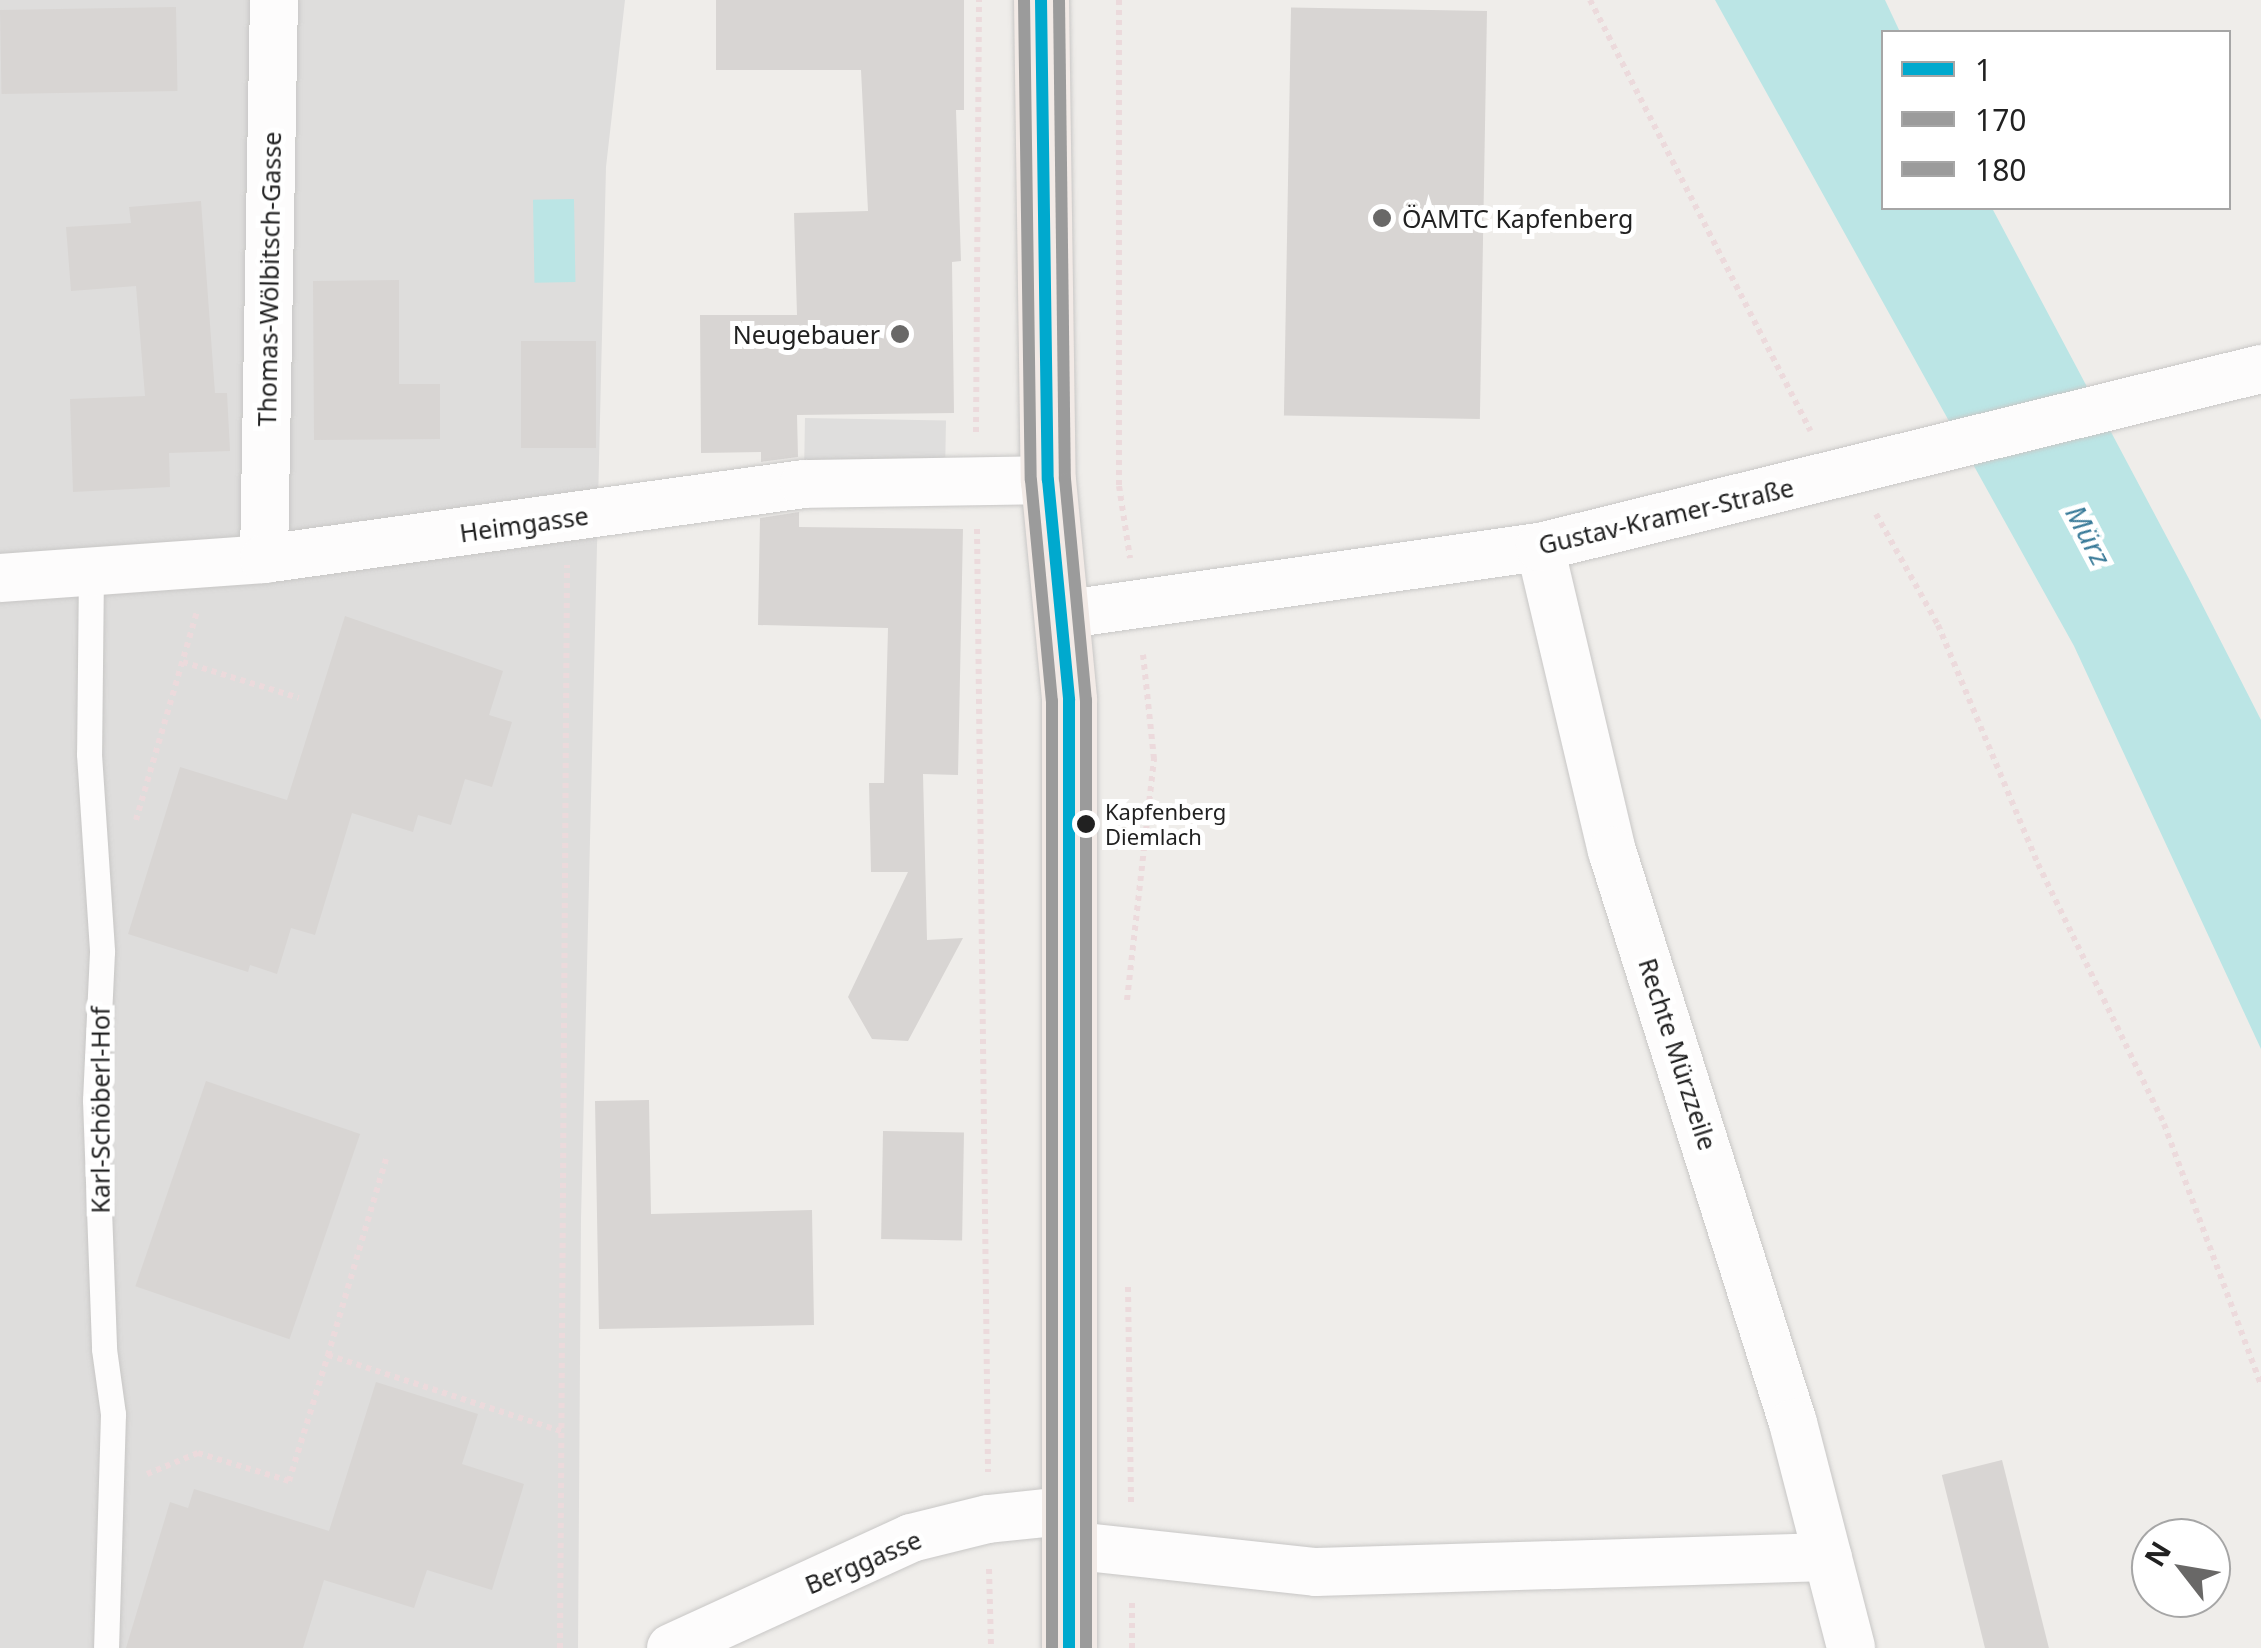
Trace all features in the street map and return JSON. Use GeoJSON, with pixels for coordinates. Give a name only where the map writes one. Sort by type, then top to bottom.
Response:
{"type":"FeatureCollection","features":[{"type":"Feature","properties":{"kind":"main road"},"geometry":{"type":"LineString","coordinates":[[1041,0],[1048,480],[1069,720],[1069,1648]]}},
{"type":"Feature","properties":{"kind":"street","name":"Thomas-Wölbitsch-Gasse"},"geometry":{"type":"LineString","coordinates":[[264,558],[274,0]]}},
{"type":"Feature","properties":{"kind":"street","name":"Gustav-Kramer-Straße"},"geometry":{"type":"LineString","coordinates":[[1061,615],[1540,547],[1912,459],[2261,370]]}},
{"type":"Feature","properties":{"kind":"street","name":"Heimgasse"},"geometry":{"type":"LineString","coordinates":[[0,578],[264,558],[804,484],[1048,480]]}},
{"type":"Feature","properties":{"kind":"street","name":"Rechte Mürzzeile"},"geometry":{"type":"LineString","coordinates":[[1540,547],[1612,851],[1793,1423],[1851,1648]]}},
{"type":"Feature","properties":{"kind":"street","name":"Berggasse"},"geometry":{"type":"LineString","coordinates":[[671,1648],[911,1538],[988,1519],[1066,1528]]}},
{"type":"Feature","properties":{"kind":"street"},"geometry":{"type":"LineString","coordinates":[[1066,1528],[1132,1552],[1316,1572],[1828,1557]]}},
{"type":"Feature","properties":{"kind":"lane","name":"Karl-Schöberl-Hof"},"geometry":{"type":"LineString","coordinates":[[90,571],[96,861],[102,952],[95,1100],[112,1481],[106,1648]]}},
{"type":"Feature","properties":{"kind":"path"},"geometry":{"type":"LineString","coordinates":[[979,0],[976,481],[990,1648]]}},
{"type":"Feature","properties":{"kind":"path"},"geometry":{"type":"LineString","coordinates":[[1119,0],[1119,486],[1138,604],[1154,758],[1126,1012]]}},
{"type":"Feature","properties":{"kind":"path"},"geometry":{"type":"LineString","coordinates":[[1590,0],[1844,475],[1938,624],[2038,864],[2164,1124],[2261,1384]]}},
{"type":"Feature","properties":{"kind":"path"},"geometry":{"type":"LineString","coordinates":[[560,1648],[568,519]]}},
{"type":"Feature","properties":{"kind":"path"},"geometry":{"type":"LineString","coordinates":[[96,861],[130,838],[212,562]]}},
{"type":"Feature","properties":{"kind":"path"},"geometry":{"type":"LineString","coordinates":[[182,662],[299,698]]}},
{"type":"Feature","properties":{"kind":"path"},"geometry":{"type":"LineString","coordinates":[[112,1481],[170,1470],[198,1453],[289,1481],[386,1159]]}},
{"type":"Feature","properties":{"kind":"path"},"geometry":{"type":"LineString","coordinates":[[1128,1272],[1132,1648]]}},
{"type":"Feature","properties":{"kind":"path"},"geometry":{"type":"LineString","coordinates":[[328,1355],[563,1432]]}},
{"type":"Feature","properties":{"kind":"shaded area"},"geometry":{"type":"Polygon","coordinates":[[[0,0],[625,0],[606,167],[581,1219],[578,1648],[0,1648],[0,0]]]}},
{"type":"Feature","properties":{"kind":"shaded area"},"geometry":{"type":"Polygon","coordinates":[[[805,418],[946,420],[945,483],[804,481],[805,418]]]}},
{"type":"Feature","properties":{"kind":"water","name":"Mürz"},"geometry":{"type":"Polygon","coordinates":[[[1715,0],[1885,0],[1899,30],[1881,30],[1881,210],[1993,210],[2188,577],[2261,720],[2261,1049],[2074,646],[1715,0]]]}},
{"type":"Feature","properties":{"kind":"water"},"geometry":{"type":"Polygon","coordinates":[[[574,199],[575,282],[534,283],[533,200],[574,199]]]}},
{"type":"Feature","properties":{"kind":"building"},"geometry":{"type":"Polygon","coordinates":[[[716,0],[964,0],[964,110],[956,110],[961,261],[952,262],[954,413],[797,415],[798,457],[761,462],[761,452],[701,453],[700,315],[797,315],[794,213],[868,211],[861,70],[716,70],[716,0]]]}},
{"type":"Feature","properties":{"kind":"building"},"geometry":{"type":"Polygon","coordinates":[[[176,7],[177,91],[1,94],[0,10],[176,7]]]}},
{"type":"Feature","properties":{"kind":"building","name":"ÖAMTC Kapfenberg"},"geometry":{"type":"Polygon","coordinates":[[[1291,8],[1487,11],[1480,419],[1284,416],[1291,8]]]}},
{"type":"Feature","properties":{"kind":"building"},"geometry":{"type":"Polygon","coordinates":[[[201,201],[215,393],[227,393],[230,451],[169,453],[170,487],[73,492],[70,399],[145,396],[136,286],[71,291],[66,227],[131,223],[129,207],[201,201]]]}},
{"type":"Feature","properties":{"kind":"building"},"geometry":{"type":"Polygon","coordinates":[[[399,280],[399,384],[440,384],[440,439],[314,440],[313,281],[399,280]]]}},
{"type":"Feature","properties":{"kind":"building"},"geometry":{"type":"Polygon","coordinates":[[[521,341],[596,341],[596,448],[521,448],[521,341]]]}},
{"type":"Feature","properties":{"kind":"building"},"geometry":{"type":"Polygon","coordinates":[[[799,512],[799,527],[963,529],[958,775],[923,774],[927,940],[963,938],[908,1041],[872,1039],[848,997],[908,872],[871,872],[869,783],[884,783],[888,628],[758,625],[760,518],[799,512]]]}},
{"type":"Feature","properties":{"kind":"building"},"geometry":{"type":"Polygon","coordinates":[[[345,616],[503,671],[489,715],[512,722],[492,787],[465,779],[451,825],[418,815],[413,832],[352,813],[315,935],[291,928],[277,974],[250,965],[248,972],[128,934],[180,767],[287,800],[345,616]]]}},
{"type":"Feature","properties":{"kind":"building"},"geometry":{"type":"Polygon","coordinates":[[[206,1081],[360,1134],[289,1339],[135,1286],[206,1081]]]}},
{"type":"Feature","properties":{"kind":"building"},"geometry":{"type":"Polygon","coordinates":[[[649,1100],[651,1214],[812,1210],[814,1325],[599,1329],[595,1101],[649,1100]]]}},
{"type":"Feature","properties":{"kind":"building"},"geometry":{"type":"Polygon","coordinates":[[[883,1131],[964,1132],[962,1240],[881,1239],[883,1131]]]}},
{"type":"Feature","properties":{"kind":"building"},"geometry":{"type":"Polygon","coordinates":[[[376,1382],[478,1414],[462,1464],[524,1484],[492,1590],[427,1570],[414,1608],[324,1580],[303,1648],[126,1648],[170,1502],[188,1508],[194,1489],[329,1531],[376,1382]]]}},
{"type":"Feature","properties":{"kind":"building"},"geometry":{"type":"Polygon","coordinates":[[[2002,1460],[2049,1648],[1985,1648],[1942,1475],[2002,1460]]]}},
{"type":"Feature","properties":{"kind":"transit line","name":"170"},"geometry":{"type":"LineString","coordinates":[[1024,0],[1031,480],[1052,701],[1052,1648]]}},
{"type":"Feature","properties":{"kind":"transit line","name":"1"},"geometry":{"type":"LineString","coordinates":[[1041,0],[1048,480],[1069,700],[1069,1648]]}},
{"type":"Feature","properties":{"kind":"transit line","name":"180"},"geometry":{"type":"LineString","coordinates":[[1059,0],[1065,479],[1086,700],[1086,1648]]}},
{"type":"Feature","properties":{"kind":"place","name":"ÖAMTC Kapfenberg"},"geometry":{"type":"Point","coordinates":[1382,218]}},
{"type":"Feature","properties":{"kind":"place","name":"Neugebauer"},"geometry":{"type":"Point","coordinates":[900,334]}},
{"type":"Feature","properties":{"kind":"place","name":"Kapfenberg Diemlach"},"geometry":{"type":"Point","coordinates":[1086,824]}}]}
